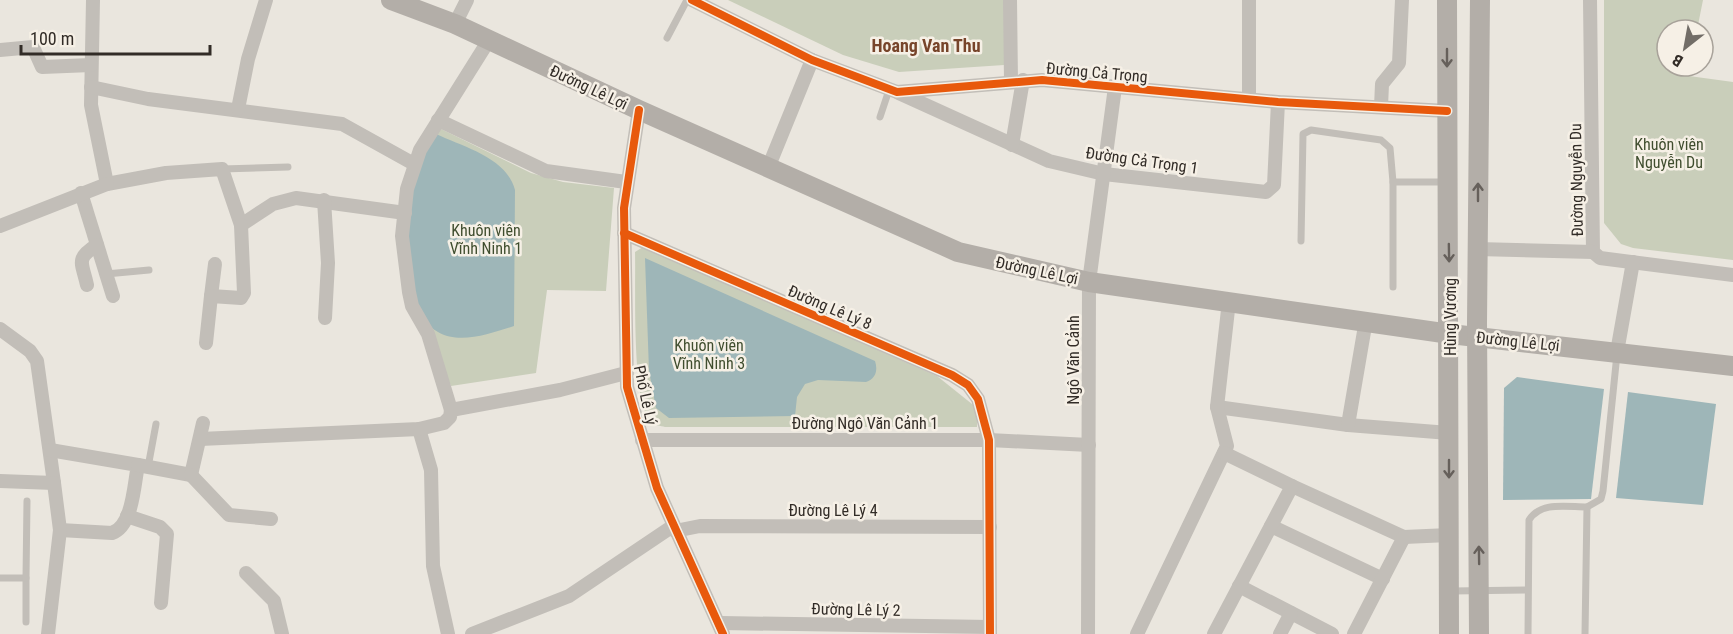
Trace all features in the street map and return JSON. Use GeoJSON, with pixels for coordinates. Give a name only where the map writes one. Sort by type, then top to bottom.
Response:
{"type":"FeatureCollection","features":[{"type":"Feature","properties":{"kind":"main road","name":"Đường Lê Lợi"},"geometry":{"type":"LineString","coordinates":[[391,0],[454,24],[639,110],[958,252],[1089,282],[1366,320],[1450,334],[1733,366]]}},
{"type":"Feature","properties":{"kind":"main road","name":"Hùng Vương"},"geometry":{"type":"LineString","coordinates":[[1447,0],[1450,334],[1449,634]]}},
{"type":"Feature","properties":{"kind":"main road","name":"Hùng Vương"},"geometry":{"type":"LineString","coordinates":[[1479,634],[1477,249],[1480,0]]}},
{"type":"Feature","properties":{"kind":"street"},"geometry":{"type":"LineString","coordinates":[[93,0],[92,120],[107,184]]}},
{"type":"Feature","properties":{"kind":"street"},"geometry":{"type":"LineString","coordinates":[[238,109],[248,59],[266,0]]}},
{"type":"Feature","properties":{"kind":"street"},"geometry":{"type":"LineString","coordinates":[[454,24],[467,0]]}},
{"type":"Feature","properties":{"kind":"street","name":"Đường Cả Trọng"},"geometry":{"type":"LineString","coordinates":[[689,0],[812,60],[893,91],[1017,81],[1115,87],[1278,102],[1447,111]]}},
{"type":"Feature","properties":{"kind":"street"},"geometry":{"type":"LineString","coordinates":[[1010,0],[1017,81],[1012,145]]}},
{"type":"Feature","properties":{"kind":"street"},"geometry":{"type":"LineString","coordinates":[[1249,0],[1250,99]]}},
{"type":"Feature","properties":{"kind":"street"},"geometry":{"type":"LineString","coordinates":[[1382,107],[1382,84],[1399,63],[1402,0]]}},
{"type":"Feature","properties":{"kind":"street","name":"Đường Nguyễn Du"},"geometry":{"type":"LineString","coordinates":[[1590,0],[1593,252],[1600,258],[1733,275]]}},
{"type":"Feature","properties":{"kind":"street"},"geometry":{"type":"LineString","coordinates":[[200,439],[419,429],[444,423],[450,417],[451,410],[428,334],[415,313],[409,292],[402,236],[406,189],[414,164],[438,120],[489,40]]}},
{"type":"Feature","properties":{"kind":"street"},"geometry":{"type":"LineString","coordinates":[[0,50],[33,47],[42,67],[92,65]]}},
{"type":"Feature","properties":{"kind":"street"},"geometry":{"type":"LineString","coordinates":[[768,168],[812,60]]}},
{"type":"Feature","properties":{"kind":"street"},"geometry":{"type":"LineString","coordinates":[[91,87],[148,99],[342,124],[414,164]]}},
{"type":"Feature","properties":{"kind":"street","name":"Ngô Văn Cảnh"},"geometry":{"type":"LineString","coordinates":[[1088,634],[1089,282],[1115,87]]}},
{"type":"Feature","properties":{"kind":"street","name":"Đường Cả Trọng 1"},"geometry":{"type":"LineString","coordinates":[[893,91],[1049,161],[1104,174],[1266,192],[1274,185],[1278,102]]}},
{"type":"Feature","properties":{"kind":"street","name":"Phố Lê Lý"},"geometry":{"type":"LineString","coordinates":[[639,110],[626,182],[624,233],[626,373],[642,440],[674,529],[722,629]]}},
{"type":"Feature","properties":{"kind":"street"},"geometry":{"type":"LineString","coordinates":[[438,120],[546,171],[626,182]]}},
{"type":"Feature","properties":{"kind":"street"},"geometry":{"type":"LineString","coordinates":[[0,225],[107,184],[166,173],[222,169],[241,225],[243,297],[211,296]]}},
{"type":"Feature","properties":{"kind":"street"},"geometry":{"type":"LineString","coordinates":[[81,193],[113,296]]}},
{"type":"Feature","properties":{"kind":"street"},"geometry":{"type":"LineString","coordinates":[[241,225],[279,201],[296,198],[324,200],[405,213]]}},
{"type":"Feature","properties":{"kind":"street"},"geometry":{"type":"LineString","coordinates":[[324,200],[328,263],[325,318]]}},
{"type":"Feature","properties":{"kind":"street","name":"Đường Lê Lý 8"},"geometry":{"type":"LineString","coordinates":[[624,233],[952,375],[968,385],[978,399],[989,440],[990,630]]}},
{"type":"Feature","properties":{"kind":"street"},"geometry":{"type":"LineString","coordinates":[[87,285],[82,254],[97,245]]}},
{"type":"Feature","properties":{"kind":"street"},"geometry":{"type":"LineString","coordinates":[[1477,249],[1593,252]]}},
{"type":"Feature","properties":{"kind":"street"},"geometry":{"type":"LineString","coordinates":[[1617,352],[1633,262]]}},
{"type":"Feature","properties":{"kind":"street"},"geometry":{"type":"LineString","coordinates":[[206,343],[215,264]]}},
{"type":"Feature","properties":{"kind":"street"},"geometry":{"type":"LineString","coordinates":[[1137,634],[1227,446],[1227,437],[1217,407],[1229,301]]}},
{"type":"Feature","properties":{"kind":"street"},"geometry":{"type":"LineString","coordinates":[[1348,425],[1366,320]]}},
{"type":"Feature","properties":{"kind":"street"},"geometry":{"type":"LineString","coordinates":[[0,329],[30,351],[38,361],[60,530],[48,634]]}},
{"type":"Feature","properties":{"kind":"street"},"geometry":{"type":"LineString","coordinates":[[451,410],[560,390],[626,373]]}},
{"type":"Feature","properties":{"kind":"street"},"geometry":{"type":"LineString","coordinates":[[1217,407],[1348,425],[1449,433]]}},
{"type":"Feature","properties":{"kind":"street"},"geometry":{"type":"LineString","coordinates":[[191,475],[203,423]]}},
{"type":"Feature","properties":{"kind":"street"},"geometry":{"type":"LineString","coordinates":[[419,429],[431,470],[433,566],[448,634]]}},
{"type":"Feature","properties":{"kind":"street","name":"Đường Ngô Văn Cảnh 1"},"geometry":{"type":"LineString","coordinates":[[642,440],[989,440],[1089,445]]}},
{"type":"Feature","properties":{"kind":"street"},"geometry":{"type":"LineString","coordinates":[[50,450],[191,475],[229,515],[271,519]]}},
{"type":"Feature","properties":{"kind":"street"},"geometry":{"type":"LineString","coordinates":[[1224,453],[1404,537],[1449,535]]}},
{"type":"Feature","properties":{"kind":"street"},"geometry":{"type":"LineString","coordinates":[[60,530],[112,533],[123,525],[143,466]]}},
{"type":"Feature","properties":{"kind":"street"},"geometry":{"type":"LineString","coordinates":[[0,481],[54,483]]}},
{"type":"Feature","properties":{"kind":"street"},"geometry":{"type":"LineString","coordinates":[[1214,634],[1292,486]]}},
{"type":"Feature","properties":{"kind":"street"},"geometry":{"type":"LineString","coordinates":[[127,516],[160,527],[167,534],[161,603]]}},
{"type":"Feature","properties":{"kind":"street","name":"Đường Lê Lý 4"},"geometry":{"type":"LineString","coordinates":[[674,529],[700,526],[990,527]]}},
{"type":"Feature","properties":{"kind":"street"},"geometry":{"type":"LineString","coordinates":[[1271,526],[1383,579]]}},
{"type":"Feature","properties":{"kind":"street"},"geometry":{"type":"LineString","coordinates":[[472,634],[569,596],[674,529]]}},
{"type":"Feature","properties":{"kind":"street"},"geometry":{"type":"LineString","coordinates":[[1354,634],[1404,537]]}},
{"type":"Feature","properties":{"kind":"street"},"geometry":{"type":"LineString","coordinates":[[246,573],[274,601],[282,634]]}},
{"type":"Feature","properties":{"kind":"street"},"geometry":{"type":"LineString","coordinates":[[1239,586],[1332,634]]}},
{"type":"Feature","properties":{"kind":"street"},"geometry":{"type":"LineString","coordinates":[[1280,634],[1291,613]]}},
{"type":"Feature","properties":{"kind":"street","name":"Đường Lê Lý 2"},"geometry":{"type":"LineString","coordinates":[[722,629],[990,630]]}},
{"type":"Feature","properties":{"kind":"lane"},"geometry":{"type":"LineString","coordinates":[[667,38],[689,0]]}},
{"type":"Feature","properties":{"kind":"lane"},"geometry":{"type":"LineString","coordinates":[[880,117],[893,91]]}},
{"type":"Feature","properties":{"kind":"lane"},"geometry":{"type":"LineString","coordinates":[[1301,241],[1303,140],[1307,131],[1387,143],[1393,182],[1393,287]]}},
{"type":"Feature","properties":{"kind":"lane"},"geometry":{"type":"LineString","coordinates":[[222,169],[288,167]]}},
{"type":"Feature","properties":{"kind":"lane"},"geometry":{"type":"LineString","coordinates":[[1393,182],[1448,182]]}},
{"type":"Feature","properties":{"kind":"lane"},"geometry":{"type":"LineString","coordinates":[[106,274],[149,270]]}},
{"type":"Feature","properties":{"kind":"lane"},"geometry":{"type":"LineString","coordinates":[[1528,634],[1528,528],[1533,513],[1540,508],[1587,507],[1601,499],[1617,352]]}},
{"type":"Feature","properties":{"kind":"lane"},"geometry":{"type":"LineString","coordinates":[[143,466],[156,424]]}},
{"type":"Feature","properties":{"kind":"lane"},"geometry":{"type":"LineString","coordinates":[[26,622],[27,501]]}},
{"type":"Feature","properties":{"kind":"lane"},"geometry":{"type":"LineString","coordinates":[[1585,634],[1587,507]]}},
{"type":"Feature","properties":{"kind":"lane"},"geometry":{"type":"LineString","coordinates":[[0,578],[26,578]]}},
{"type":"Feature","properties":{"kind":"lane"},"geometry":{"type":"LineString","coordinates":[[1449,591],[1527,590]]}},
{"type":"Feature","properties":{"kind":"green space"},"geometry":{"type":"Polygon","coordinates":[[[728,0],[1005,0],[1004,65],[899,72],[843,55],[728,0]]]}},
{"type":"Feature","properties":{"kind":"green space","name":"Khuôn viên Nguyễn Du"},"geometry":{"type":"Polygon","coordinates":[[[1604,0],[1703,0],[1699,18],[1655,18],[1655,78],[1704,78],[1733,82],[1733,260],[1633,248],[1621,244],[1604,223],[1604,0]]]}},
{"type":"Feature","properties":{"kind":"green space","name":"Khuôn viên Vĩnh Ninh 1"},"geometry":{"type":"Polygon","coordinates":[[[437,127],[531,173],[563,182],[614,188],[606,291],[547,290],[536,373],[451,386],[419,314],[437,127]]]}},
{"type":"Feature","properties":{"kind":"green space","name":"Khuôn viên Vĩnh Ninh 3"},"geometry":{"type":"Polygon","coordinates":[[[643,247],[937,376],[977,408],[977,427],[665,427],[654,424],[645,411],[637,369],[635,252],[643,247]]]}},
{"type":"Feature","properties":{"kind":"water"},"geometry":{"type":"Polygon","coordinates":[[[436,134],[494,162],[510,179],[515,190],[514,326],[466,338],[447,336],[425,321],[416,304],[408,262],[407,239],[411,197],[424,156],[436,134]]]}},
{"type":"Feature","properties":{"kind":"water"},"geometry":{"type":"Polygon","coordinates":[[[645,258],[875,361],[874,376],[866,382],[818,380],[805,384],[797,397],[795,416],[669,418],[656,408],[649,371],[645,258]]]}},
{"type":"Feature","properties":{"kind":"water"},"geometry":{"type":"Polygon","coordinates":[[[1517,377],[1604,389],[1591,499],[1503,500],[1504,388],[1517,377]]]}},
{"type":"Feature","properties":{"kind":"water"},"geometry":{"type":"Polygon","coordinates":[[[1628,392],[1716,404],[1703,505],[1616,498],[1628,392]]]}},
{"type":"Feature","properties":{"kind":"cycle path"},"geometry":{"type":"LineString","coordinates":[[692,0],[812,60],[897,92],[1042,80],[1278,102],[1447,111]]}},
{"type":"Feature","properties":{"kind":"cycle path"},"geometry":{"type":"LineString","coordinates":[[639,110],[624,208],[627,387],[657,488],[723,634]]}},
{"type":"Feature","properties":{"kind":"cycle path"},"geometry":{"type":"LineString","coordinates":[[624,233],[952,375],[968,385],[978,399],[989,440],[990,634]]}},
{"type":"Feature","properties":{"kind":"district","name":"Hoang Van Thu"},"geometry":{"type":"Point","coordinates":[926,46]}}]}
